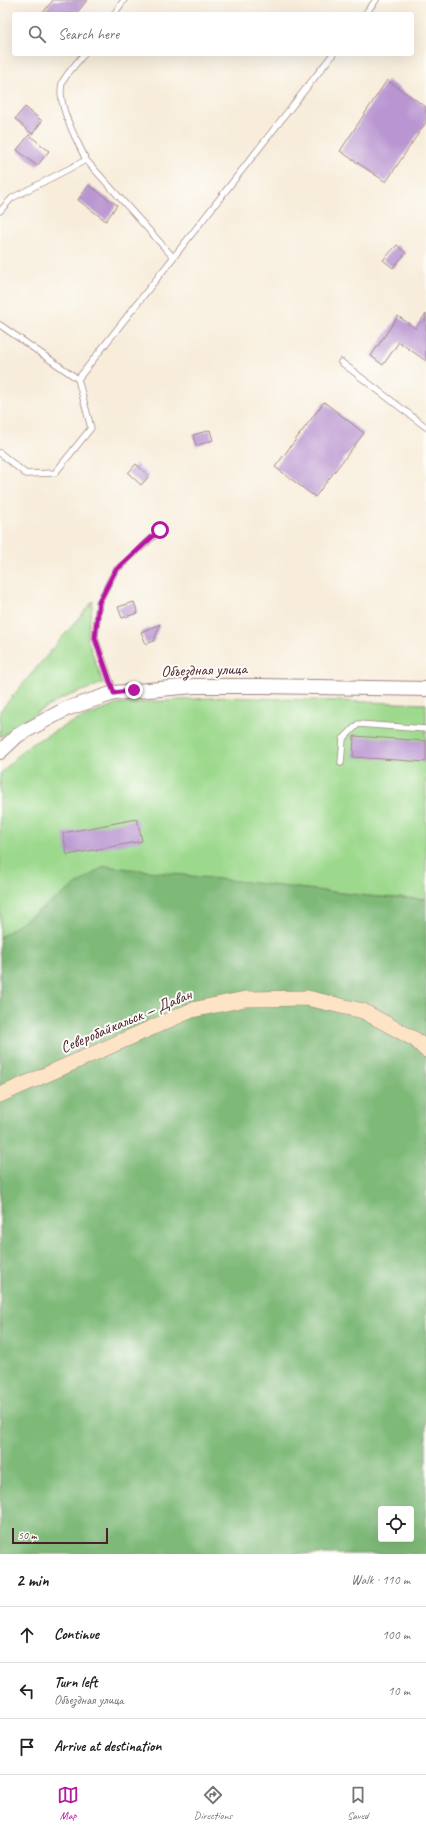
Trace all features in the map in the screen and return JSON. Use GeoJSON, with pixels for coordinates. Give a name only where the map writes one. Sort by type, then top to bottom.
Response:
{"type":"FeatureCollection","features":[{"type":"Feature","properties":{"kind":"main road","name":"Северобайкальск — Даван"},"geometry":{"type":"LineString","coordinates":[[0,1095],[192,1010],[245,999],[307,998],[363,1011],[416,1040],[426,1050]]}},
{"type":"Feature","properties":{"kind":"street","name":"Объездная улица"},"geometry":{"type":"LineString","coordinates":[[0,752],[18,735],[66,709],[114,693],[194,686],[426,689]]}},
{"type":"Feature","properties":{"kind":"lane"},"geometry":{"type":"LineString","coordinates":[[115,12],[124,0]]}},
{"type":"Feature","properties":{"kind":"lane"},"geometry":{"type":"LineString","coordinates":[[367,12],[376,0]]}},
{"type":"Feature","properties":{"kind":"lane"},"geometry":{"type":"LineString","coordinates":[[82,56],[63,82],[61,98],[86,160],[174,257]]}},
{"type":"Feature","properties":{"kind":"lane"},"geometry":{"type":"LineString","coordinates":[[78,379],[331,56]]}},
{"type":"Feature","properties":{"kind":"lane"},"geometry":{"type":"LineString","coordinates":[[0,211],[12,198],[86,160]]}},
{"type":"Feature","properties":{"kind":"lane"},"geometry":{"type":"LineString","coordinates":[[0,326],[78,379],[91,428],[55,473],[26,474],[0,452]]}},
{"type":"Feature","properties":{"kind":"lane"},"geometry":{"type":"LineString","coordinates":[[341,362],[426,427]]}},
{"type":"Feature","properties":{"kind":"lane"},"geometry":{"type":"LineString","coordinates":[[114,693],[95,638],[99,602],[115,571],[160,530]]}},
{"type":"Feature","properties":{"kind":"lane"},"geometry":{"type":"LineString","coordinates":[[341,763],[343,739],[358,724],[426,729]]}},
{"type":"Feature","properties":{"kind":"green space"},"geometry":{"type":"Polygon","coordinates":[[[93,601],[87,638],[103,683],[63,698],[36,713],[0,737],[0,711],[93,601]]]}},
{"type":"Feature","properties":{"kind":"green space"},"geometry":{"type":"Polygon","coordinates":[[[224,697],[426,704],[426,899],[378,897],[0,937],[0,774],[26,747],[68,724],[118,704],[224,697]]]}},
{"type":"Feature","properties":{"kind":"green space"},"geometry":{"type":"Polygon","coordinates":[[[104,866],[378,897],[426,899],[426,1554],[0,1554],[0,937],[104,866]]]}},
{"type":"Feature","properties":{"kind":"building"},"geometry":{"type":"Polygon","coordinates":[[[53,0],[87,0],[78,12],[44,12],[53,0]]]}},
{"type":"Feature","properties":{"kind":"building"},"geometry":{"type":"Polygon","coordinates":[[[387,80],[426,107],[426,122],[386,182],[340,151],[387,80]]]}},
{"type":"Feature","properties":{"kind":"building"},"geometry":{"type":"Polygon","coordinates":[[[25,107],[42,121],[32,134],[15,119],[25,107]]]}},
{"type":"Feature","properties":{"kind":"building"},"geometry":{"type":"Polygon","coordinates":[[[29,135],[49,151],[37,166],[17,150],[29,135]]]}},
{"type":"Feature","properties":{"kind":"building"},"geometry":{"type":"Polygon","coordinates":[[[89,185],[117,205],[106,221],[78,200],[89,185]]]}},
{"type":"Feature","properties":{"kind":"building"},"geometry":{"type":"Polygon","coordinates":[[[397,245],[406,253],[393,268],[383,260],[397,245]]]}},
{"type":"Feature","properties":{"kind":"building"},"geometry":{"type":"Polygon","coordinates":[[[426,314],[426,361],[399,342],[383,365],[371,356],[398,316],[415,328],[426,314]]]}},
{"type":"Feature","properties":{"kind":"building"},"geometry":{"type":"Polygon","coordinates":[[[324,402],[364,433],[315,497],[275,467],[324,402]]]}},
{"type":"Feature","properties":{"kind":"building"},"geometry":{"type":"Polygon","coordinates":[[[210,430],[213,440],[196,446],[193,435],[210,430]]]}},
{"type":"Feature","properties":{"kind":"building"},"geometry":{"type":"Polygon","coordinates":[[[136,464],[149,476],[141,485],[128,473],[136,464]]]}},
{"type":"Feature","properties":{"kind":"building"},"geometry":{"type":"Polygon","coordinates":[[[134,602],[138,613],[122,618],[118,607],[134,602]]]}},
{"type":"Feature","properties":{"kind":"building"},"geometry":{"type":"Polygon","coordinates":[[[160,624],[154,641],[146,644],[141,632],[160,624]]]}},
{"type":"Feature","properties":{"kind":"building"},"geometry":{"type":"Polygon","coordinates":[[[354,736],[426,741],[426,762],[353,757],[354,736]]]}},
{"type":"Feature","properties":{"kind":"building"},"geometry":{"type":"Polygon","coordinates":[[[137,819],[142,841],[67,855],[63,833],[137,819]]]}},
{"type":"Feature","properties":{"kind":"route"},"geometry":{"type":"LineString","coordinates":[[134,690],[114,693],[95,638],[99,602],[115,571],[160,530]]}}]}
